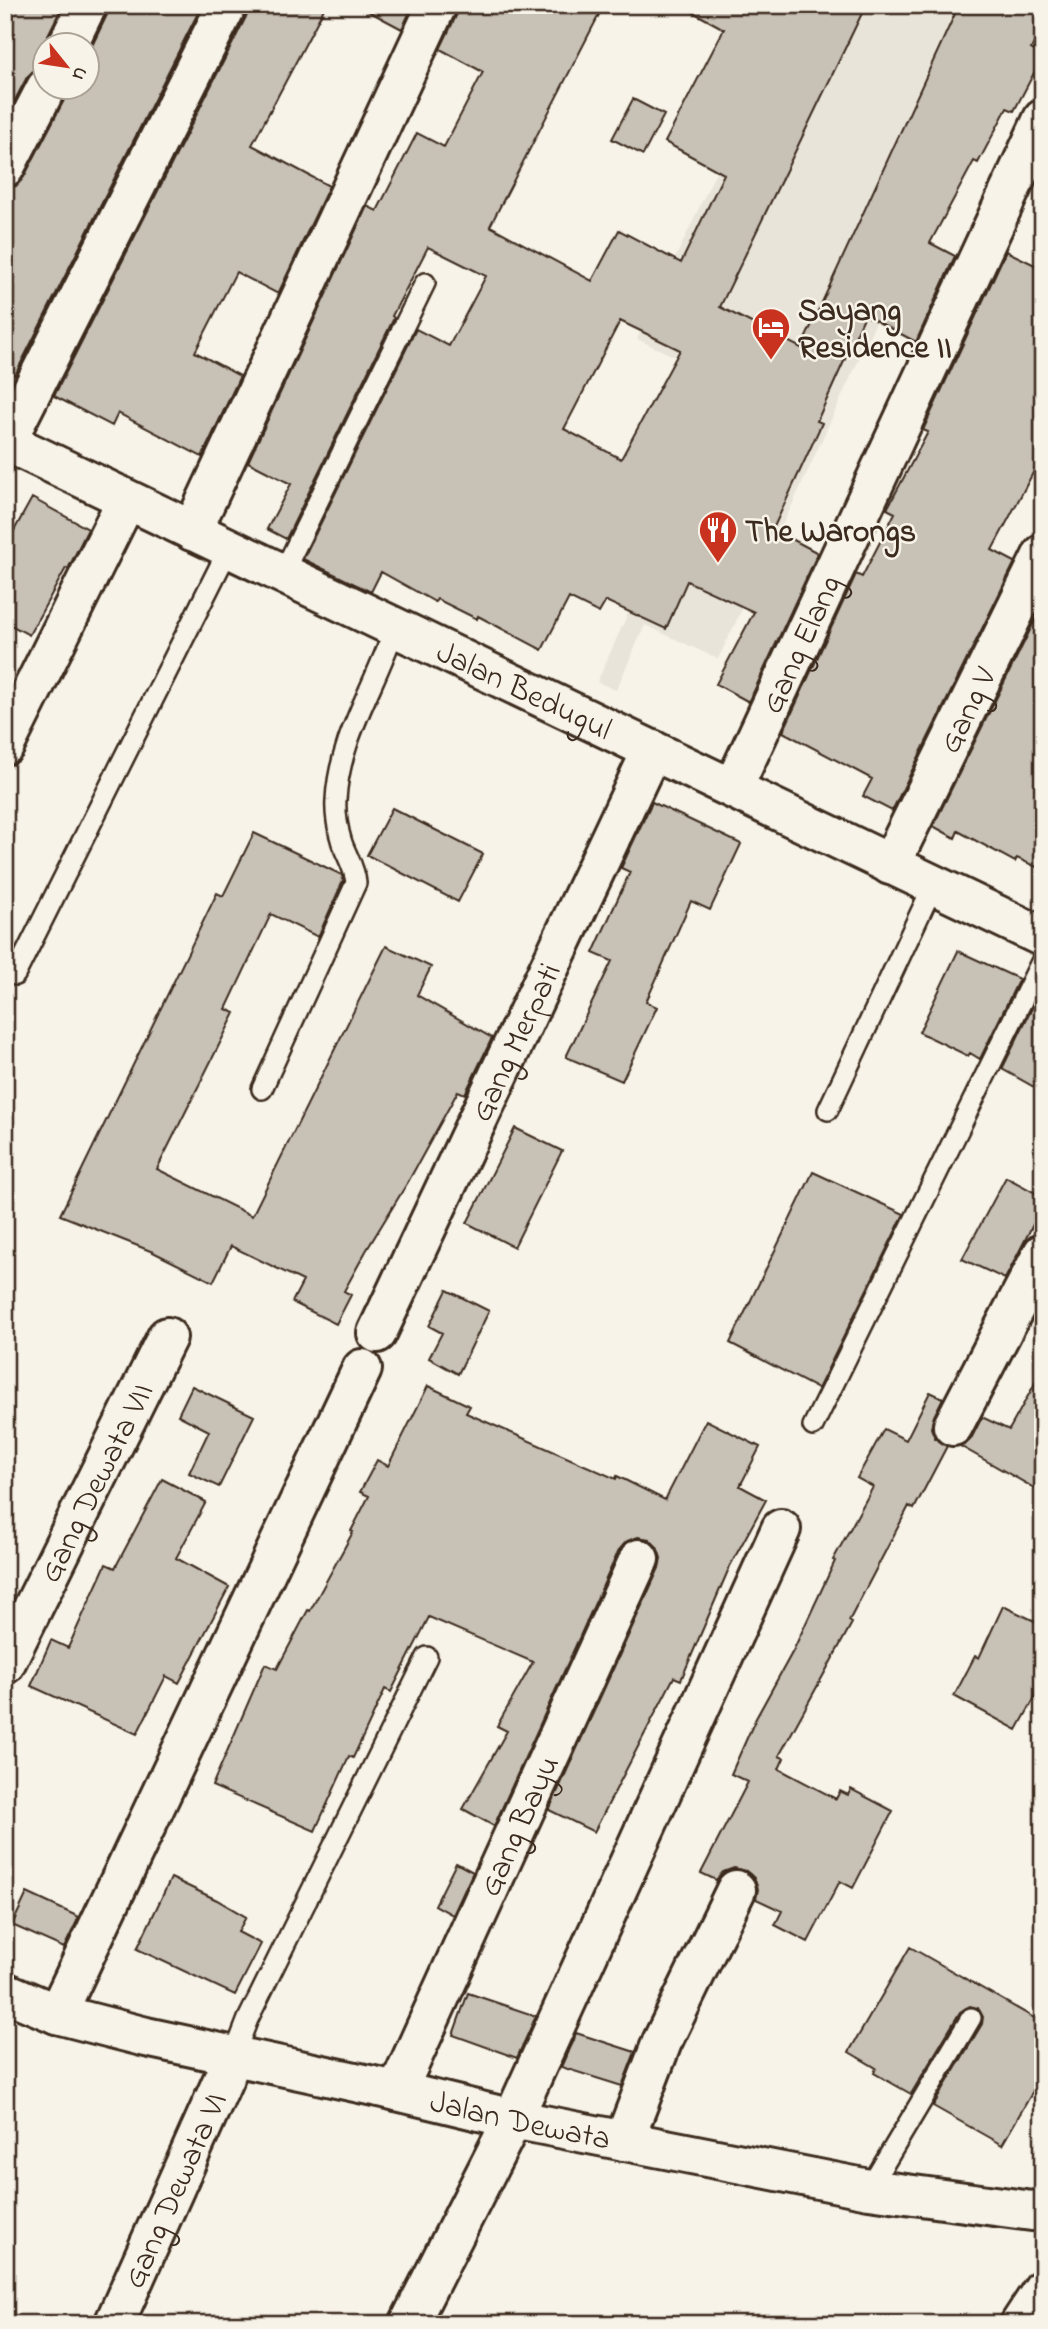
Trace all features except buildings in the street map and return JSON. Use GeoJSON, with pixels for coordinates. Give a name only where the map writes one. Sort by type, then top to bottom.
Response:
{"type":"FeatureCollection","features":[{"type":"Feature","properties":{"kind":"street"},"geometry":{"type":"LineString","coordinates":[[74,32],[87,5]]}},
{"type":"Feature","properties":{"kind":"street"},"geometry":{"type":"LineString","coordinates":[[6,442],[228,5]]}},
{"type":"Feature","properties":{"kind":"street"},"geometry":{"type":"LineString","coordinates":[[192,531],[437,5]]}},
{"type":"Feature","properties":{"kind":"street"},"geometry":{"type":"LineString","coordinates":[[5,167],[39,102]]}},
{"type":"Feature","properties":{"kind":"street","name":"Gang Elang"},"geometry":{"type":"LineString","coordinates":[[733,788],[1043,119]]}},
{"type":"Feature","properties":{"kind":"street","name":"Jalan Bedugul"},"geometry":{"type":"LineString","coordinates":[[6,442],[1043,937]]}},
{"type":"Feature","properties":{"kind":"street"},"geometry":{"type":"LineString","coordinates":[[5,745],[126,501]]}},
{"type":"Feature","properties":{"kind":"street","name":"Gang V"},"geometry":{"type":"LineString","coordinates":[[890,864],[1043,554]]}},
{"type":"Feature","properties":{"kind":"street","name":"Gang Merpati"},"geometry":{"type":"LineString","coordinates":[[377,1334],[652,750]]}},
{"type":"Feature","properties":{"kind":"street"},"geometry":{"type":"LineString","coordinates":[[953,1426],[1043,1253]]}},
{"type":"Feature","properties":{"kind":"street","name":"Gang Dewata VII"},"geometry":{"type":"LineString","coordinates":[[5,1664],[167,1337]]}},
{"type":"Feature","properties":{"kind":"street"},"geometry":{"type":"LineString","coordinates":[[57,2014],[362,1369]]}},
{"type":"Feature","properties":{"kind":"street"},"geometry":{"type":"LineString","coordinates":[[410,2324],[513,2119],[781,1529]]}},
{"type":"Feature","properties":{"kind":"street","name":"Gang Bayu"},"geometry":{"type":"LineString","coordinates":[[397,2091],[639,1559]]}},
{"type":"Feature","properties":{"kind":"street"},"geometry":{"type":"LineString","coordinates":[[624,2141],[662,2042],[736,1890]]}},
{"type":"Feature","properties":{"kind":"street","name":"Jalan Dewata"},"geometry":{"type":"LineString","coordinates":[[5,1992],[57,2014],[146,2037],[513,2119],[869,2189],[1032,2211],[1043,2209]]}},
{"type":"Feature","properties":{"kind":"street","name":"Gang Dewata VI"},"geometry":{"type":"LineString","coordinates":[[114,2324],[234,2055]]}},
{"type":"Feature","properties":{"kind":"street"},"geometry":{"type":"LineString","coordinates":[[1020,2324],[1043,2289]]}},
{"type":"Feature","properties":{"kind":"lane"},"geometry":{"type":"LineString","coordinates":[[283,573],[425,283]]}},
{"type":"Feature","properties":{"kind":"lane"},"geometry":{"type":"LineString","coordinates":[[15,975],[229,548]]}},
{"type":"Feature","properties":{"kind":"lane"},"geometry":{"type":"LineString","coordinates":[[262,1089],[356,883],[356,873],[341,841],[336,803],[339,772],[359,713],[395,627]]}},
{"type":"Feature","properties":{"kind":"lane"},"geometry":{"type":"LineString","coordinates":[[828,1110],[933,886]]}},
{"type":"Feature","properties":{"kind":"lane"},"geometry":{"type":"LineString","coordinates":[[813,1426],[1043,958]]}},
{"type":"Feature","properties":{"kind":"lane"},"geometry":{"type":"LineString","coordinates":[[234,2055],[248,2019],[427,1657]]}},
{"type":"Feature","properties":{"kind":"lane"},"geometry":{"type":"LineString","coordinates":[[869,2189],[971,2018]]}},
{"type":"Feature","properties":{"kind":"shaded area","name":"Sayang Residence II"},"geometry":{"type":"Polygon","coordinates":[[[795,5],[1021,5],[793,503],[718,659],[645,625],[616,690],[597,682],[732,383],[637,339],[795,5]]]}},
{"type":"Feature","properties":{"kind":"place","name":"Sayang Residence II"},"geometry":{"type":"Point","coordinates":[771,361]}},
{"type":"Feature","properties":{"kind":"place","name":"The Warongs"},"geometry":{"type":"Point","coordinates":[718,564]}}]}
